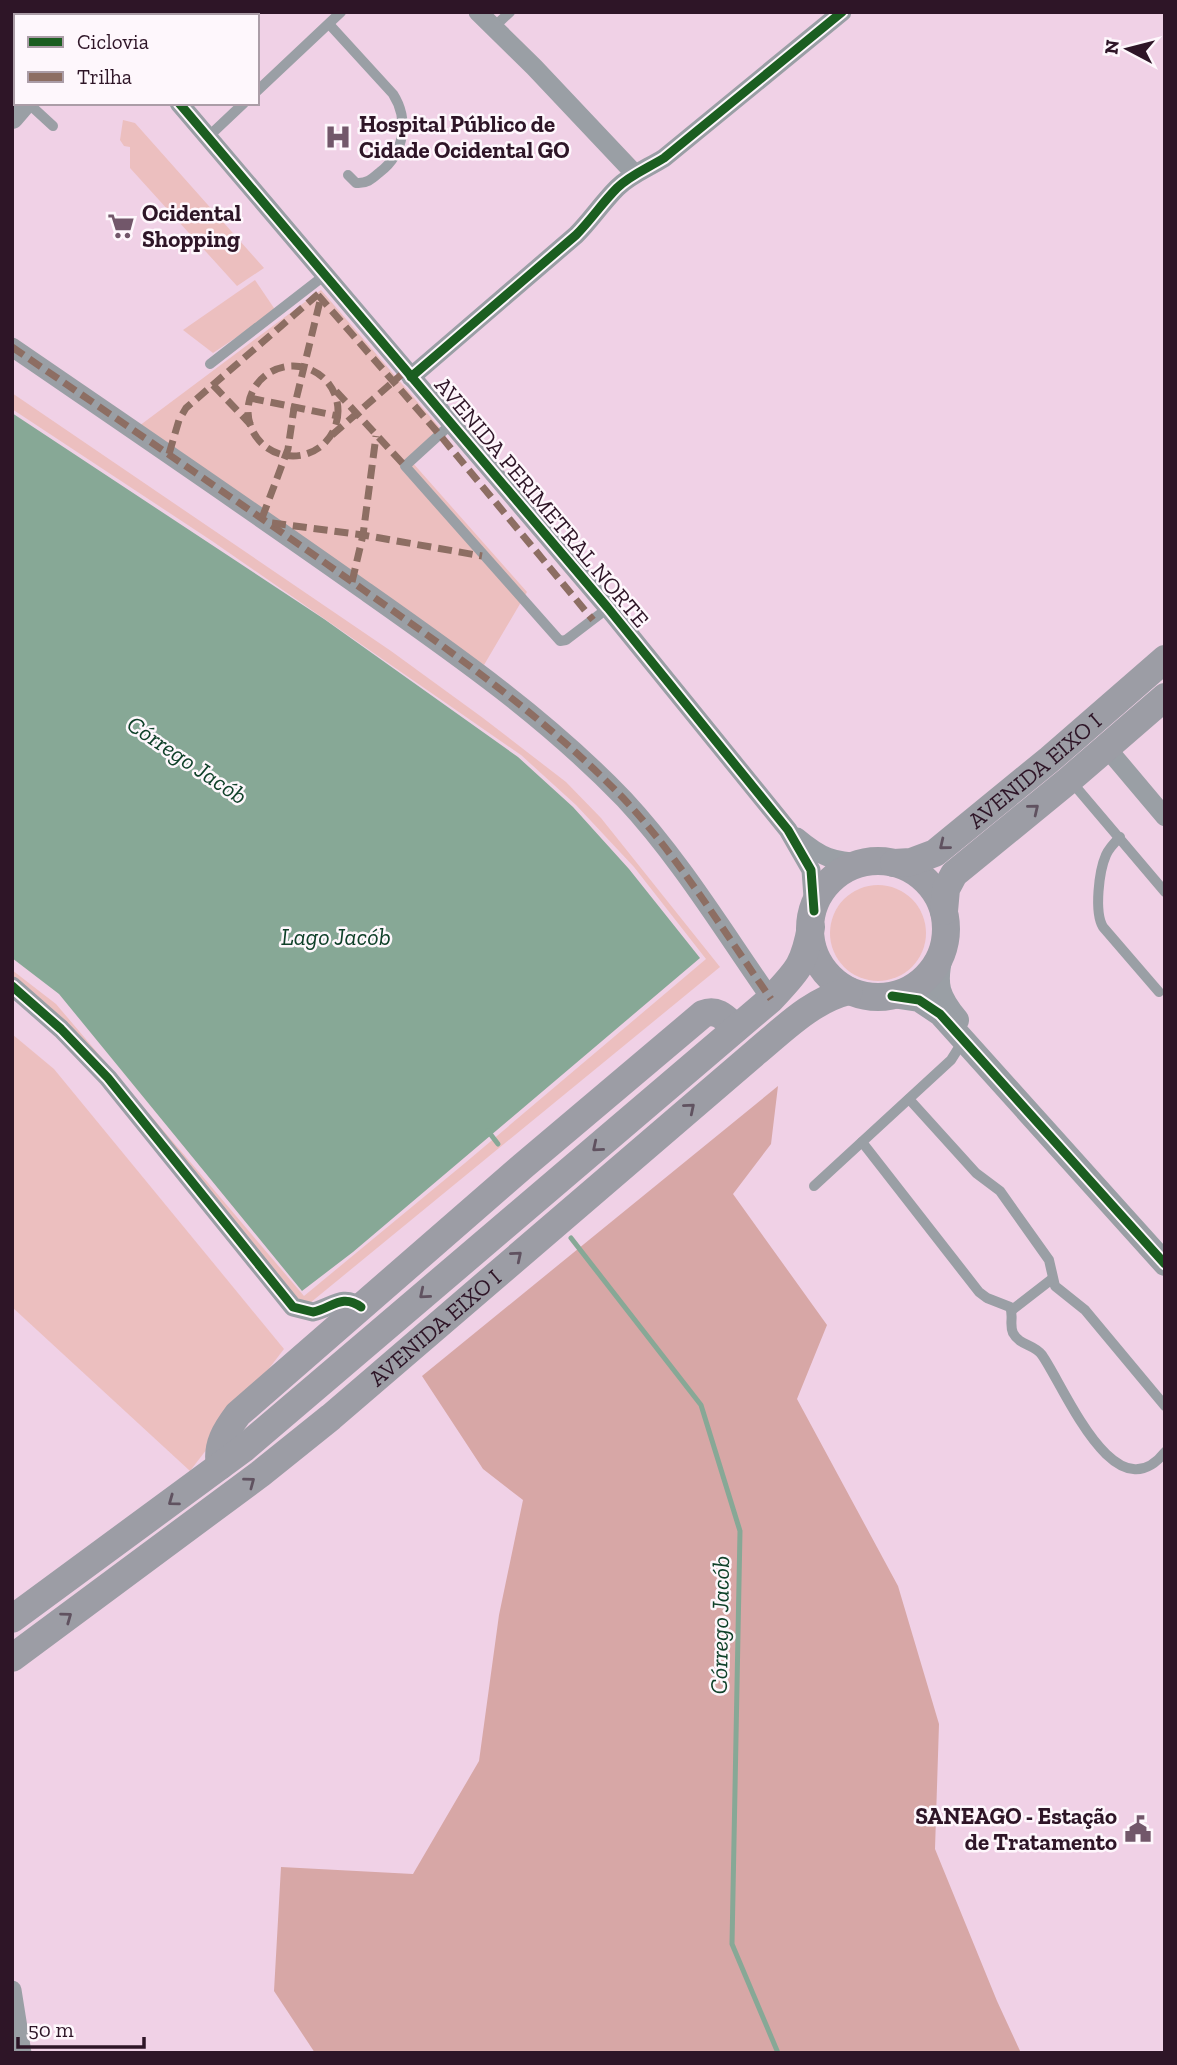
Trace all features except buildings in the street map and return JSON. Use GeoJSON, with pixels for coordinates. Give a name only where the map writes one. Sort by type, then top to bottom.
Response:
{"type":"FeatureCollection","features":[{"type":"Feature","properties":{"kind":"main road","name":"AVENIDA EIXO I"},"geometry":{"type":"LineString","coordinates":[[894,863],[911,862],[934,853],[1050,759],[1165,659]]}},
{"type":"Feature","properties":{"kind":"main road","name":"AVENIDA EIXO I"},"geometry":{"type":"LineString","coordinates":[[944,911],[946,889],[954,874],[1165,697]]}},
{"type":"Feature","properties":{"kind":"main road"},"geometry":{"type":"LineString","coordinates":[[864,863],[894,863],[913,870],[928,882],[944,911],[946,933],[941,956],[922,982],[892,996],[870,997],[836,982],[817,959],[812,919],[818,895],[841,870],[864,863]]}},
{"type":"Feature","properties":{"kind":"main road","name":"AVENIDA EIXO I"},"geometry":{"type":"LineString","coordinates":[[12,1619],[243,1448],[771,999],[794,975],[803,960],[812,919]]}},
{"type":"Feature","properties":{"kind":"main road","name":"AVENIDA EIXO I"},"geometry":{"type":"LineString","coordinates":[[12,1658],[260,1474],[331,1417],[755,1053],[809,1009],[835,994],[849,990]]}},
{"type":"Feature","properties":{"kind":"main road"},"geometry":{"type":"LineString","coordinates":[[220,1466],[218,1457],[223,1437],[238,1414],[703,1013],[716,1012],[736,1028]]}},
{"type":"Feature","properties":{"kind":"street"},"geometry":{"type":"LineString","coordinates":[[478,12],[635,174]]}},
{"type":"Feature","properties":{"kind":"street"},"geometry":{"type":"LineString","coordinates":[[411,377],[576,234],[618,187],[664,158],[842,12]]}},
{"type":"Feature","properties":{"kind":"street","name":"AVENIDA PERIMETRAL NORTE"},"geometry":{"type":"LineString","coordinates":[[181,105],[608,608],[788,830],[811,870],[812,919]]}},
{"type":"Feature","properties":{"kind":"street"},"geometry":{"type":"LineString","coordinates":[[12,347],[262,518],[494,682],[535,715],[587,761],[661,842],[771,999]]}},
{"type":"Feature","properties":{"kind":"street"},"geometry":{"type":"LineString","coordinates":[[1106,747],[1165,817]]}},
{"type":"Feature","properties":{"kind":"street","name":"AVENIDA PERIMETRAL NORTE"},"geometry":{"type":"LineString","coordinates":[[788,830],[816,853],[828,859],[864,863]]}},
{"type":"Feature","properties":{"kind":"street"},"geometry":{"type":"LineString","coordinates":[[941,956],[937,985],[941,999],[965,1036],[1015,1099],[1165,1264]]}},
{"type":"Feature","properties":{"kind":"street"},"geometry":{"type":"LineString","coordinates":[[12,986],[93,1061],[293,1307],[313,1312],[337,1301],[347,1300],[361,1307]]}},
{"type":"Feature","properties":{"kind":"street"},"geometry":{"type":"LineString","coordinates":[[892,996],[919,1000],[965,1036]]}},
{"type":"Feature","properties":{"kind":"street"},"geometry":{"type":"LineString","coordinates":[[12,1990],[22,2053]]}},
{"type":"Feature","properties":{"kind":"lane"},"geometry":{"type":"LineString","coordinates":[[259,89],[341,12]]}},
{"type":"Feature","properties":{"kind":"lane"},"geometry":{"type":"LineString","coordinates":[[494,27],[510,12]]}},
{"type":"Feature","properties":{"kind":"lane"},"geometry":{"type":"LineString","coordinates":[[329,24],[393,93],[401,111],[400,145],[384,169],[365,183],[356,183],[348,175]]}},
{"type":"Feature","properties":{"kind":"lane"},"geometry":{"type":"LineString","coordinates":[[28,105],[53,126]]}},
{"type":"Feature","properties":{"kind":"lane"},"geometry":{"type":"LineString","coordinates":[[208,137],[242,105]]}},
{"type":"Feature","properties":{"kind":"lane"},"geometry":{"type":"LineString","coordinates":[[210,364],[325,275]]}},
{"type":"Feature","properties":{"kind":"lane"},"geometry":{"type":"LineString","coordinates":[[450,425],[404,466],[559,642],[566,640],[608,608]]}},
{"type":"Feature","properties":{"kind":"lane"},"geometry":{"type":"LineString","coordinates":[[1069,780],[1165,892]]}},
{"type":"Feature","properties":{"kind":"lane"},"geometry":{"type":"LineString","coordinates":[[1120,837],[1111,846],[1103,863],[1098,917],[1159,992]]}},
{"type":"Feature","properties":{"kind":"lane"},"geometry":{"type":"LineString","coordinates":[[814,1186],[951,1060],[965,1036]]}},
{"type":"Feature","properties":{"kind":"lane"},"geometry":{"type":"LineString","coordinates":[[909,1098],[976,1173],[1000,1191],[1049,1261],[1055,1286],[1085,1310],[1165,1406]]}},
{"type":"Feature","properties":{"kind":"lane"},"geometry":{"type":"LineString","coordinates":[[862,1142],[979,1292],[1012,1310],[1012,1331],[1019,1341],[1040,1352],[1080,1419],[1109,1458],[1129,1470],[1138,1470],[1156,1464],[1165,1452]]}},
{"type":"Feature","properties":{"kind":"lane"},"geometry":{"type":"LineString","coordinates":[[1012,1310],[1052,1279]]}},
{"type":"Feature","properties":{"kind":"shaded area"},"geometry":{"type":"Polygon","coordinates":[[[123,120],[135,123],[264,268],[237,286],[130,168],[130,147],[124,146],[120,140],[123,120]]]}},
{"type":"Feature","properties":{"kind":"shaded area"},"geometry":{"type":"Polygon","coordinates":[[[255,280],[276,311],[213,353],[183,330],[255,280]]]}},
{"type":"Feature","properties":{"kind":"shaded area"},"geometry":{"type":"Polygon","coordinates":[[[321,290],[440,428],[412,462],[527,592],[484,665],[135,429],[321,290]]]}},
{"type":"Feature","properties":{"kind":"shaded area"},"geometry":{"type":"Polygon","coordinates":[[[12,393],[391,651],[566,782],[601,818],[720,967],[310,1303],[298,1304],[12,980],[12,970],[56,1004],[304,1296],[706,959],[634,867],[576,805],[521,755],[212,541],[12,409],[12,393]]]}},
{"type":"Feature","properties":{"kind":"shaded area"},"geometry":{"type":"Polygon","coordinates":[[[878,885],[896,889],[912,899],[922,915],[926,933],[922,951],[912,967],[896,977],[878,981],[860,977],[844,967],[834,951],[830,933],[834,915],[844,899],[860,889],[878,885]]]}},
{"type":"Feature","properties":{"kind":"shaded area"},"geometry":{"type":"Polygon","coordinates":[[[12,1034],[54,1069],[284,1349],[190,1471],[12,1307],[12,1034]]]}},
{"type":"Feature","properties":{"kind":"shaded area"},"geometry":{"type":"Polygon","coordinates":[[[778,1086],[771,1144],[733,1194],[827,1325],[797,1399],[898,1586],[939,1724],[935,1849],[1021,2053],[315,2053],[274,1991],[281,1867],[413,1874],[479,1761],[499,1615],[523,1500],[483,1469],[422,1376],[778,1086]]]}},
{"type":"Feature","properties":{"kind":"water","name":"Lago Jacób"},"geometry":{"type":"Polygon","coordinates":[[[12,413],[324,619],[518,757],[573,807],[629,869],[700,958],[353,1252],[302,1291],[59,994],[12,958],[12,413]]]}},
{"type":"Feature","properties":{"kind":"waterway","name":"Córrego Jacób"},"geometry":{"type":"LineString","coordinates":[[488,1131],[498,1144]]}},
{"type":"Feature","properties":{"kind":"waterway","name":"Córrego Jacób"},"geometry":{"type":"LineString","coordinates":[[571,1238],[701,1405],[740,1531],[732,1944],[778,2053]]}},
{"type":"Feature","properties":{"kind":"marked path"},"geometry":{"type":"LineString","coordinates":[[169,454],[179,420],[186,408],[323,290]]}},
{"type":"Feature","properties":{"kind":"marked path"},"geometry":{"type":"LineString","coordinates":[[318,295],[439,434],[593,620]]}},
{"type":"Feature","properties":{"kind":"marked path"},"geometry":{"type":"LineString","coordinates":[[262,518],[288,449],[294,408],[321,297]]}},
{"type":"Feature","properties":{"kind":"marked path"},"geometry":{"type":"LineString","coordinates":[[12,347],[433,639],[532,714],[594,769],[644,822],[701,896],[771,999]]}},
{"type":"Feature","properties":{"kind":"marked path"},"geometry":{"type":"LineString","coordinates":[[293,366],[310,370],[325,379],[334,394],[338,411],[334,428],[325,443],[310,452],[293,456],[276,452],[261,443],[252,428],[248,411],[252,394],[261,379],[276,370],[293,366]]}},
{"type":"Feature","properties":{"kind":"marked path"},"geometry":{"type":"LineString","coordinates":[[332,435],[401,375]]}},
{"type":"Feature","properties":{"kind":"marked path"},"geometry":{"type":"LineString","coordinates":[[213,385],[251,425]]}},
{"type":"Feature","properties":{"kind":"marked path"},"geometry":{"type":"LineString","coordinates":[[336,391],[405,466]]}},
{"type":"Feature","properties":{"kind":"marked path"},"geometry":{"type":"LineString","coordinates":[[250,398],[338,416]]}},
{"type":"Feature","properties":{"kind":"marked path"},"geometry":{"type":"LineString","coordinates":[[352,582],[363,535],[376,436]]}},
{"type":"Feature","properties":{"kind":"marked path"},"geometry":{"type":"LineString","coordinates":[[272,523],[363,535],[482,556]]}},
{"type":"Feature","properties":{"kind":"cycle path"},"geometry":{"type":"LineString","coordinates":[[411,377],[576,235],[622,183],[664,158],[842,12]]}},
{"type":"Feature","properties":{"kind":"cycle path"},"geometry":{"type":"LineString","coordinates":[[181,105],[608,608],[788,830],[811,870],[814,911]]}},
{"type":"Feature","properties":{"kind":"cycle path"},"geometry":{"type":"LineString","coordinates":[[12,986],[61,1029],[108,1078],[293,1307],[313,1312],[342,1301],[361,1307]]}},
{"type":"Feature","properties":{"kind":"cycle path"},"geometry":{"type":"LineString","coordinates":[[892,996],[919,1000],[940,1014],[1165,1264]]}},
{"type":"Feature","properties":{"kind":"place","name":"Hospital Público de Cidade Ocidental GO"},"geometry":{"type":"Point","coordinates":[338,137]}},
{"type":"Feature","properties":{"kind":"place","name":"Ocidental Shopping"},"geometry":{"type":"Point","coordinates":[121,226]}},
{"type":"Feature","properties":{"kind":"place","name":"SANEAGO - Estação de Tratamento"},"geometry":{"type":"Point","coordinates":[1138,1829]}}]}
